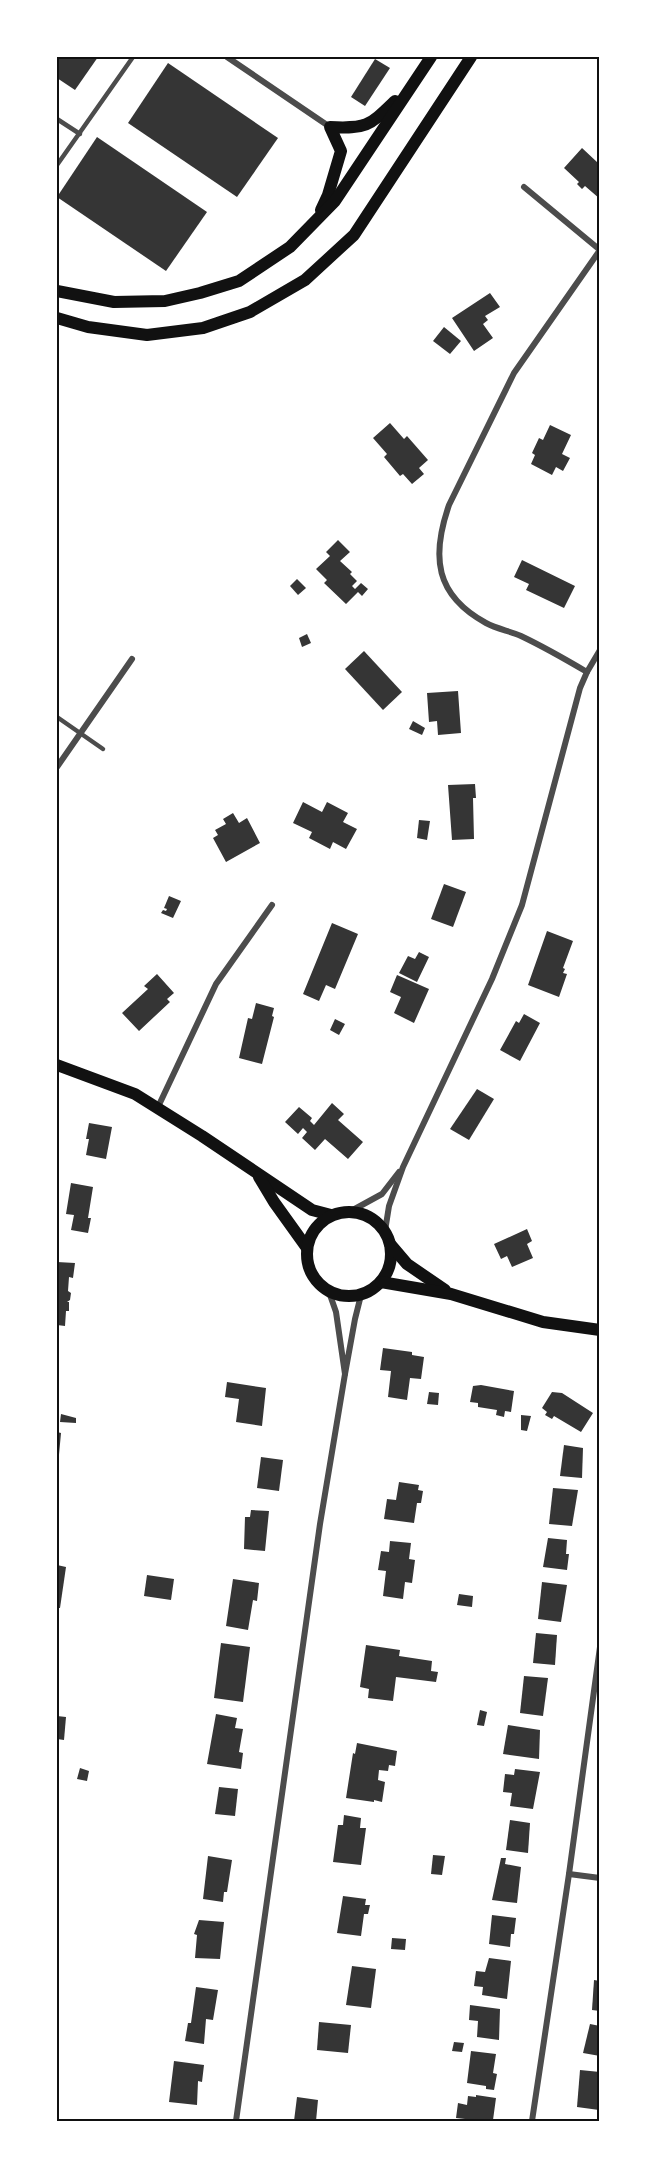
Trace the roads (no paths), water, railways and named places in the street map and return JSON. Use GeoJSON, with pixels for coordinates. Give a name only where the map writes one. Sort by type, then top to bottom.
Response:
{"type":"FeatureCollection","features":[{"type":"Feature","properties":{"kind":"main road"},"geometry":{"type":"LineString","coordinates":[[57,291],[114,302],[165,301],[238,281],[291,247],[334,201],[431,57]]}},
{"type":"Feature","properties":{"kind":"main road"},"geometry":{"type":"LineString","coordinates":[[57,318],[88,327],[147,334],[203,328],[250,312],[305,280],[354,235],[469,59]]}},
{"type":"Feature","properties":{"kind":"main road"},"geometry":{"type":"LineString","coordinates":[[315,222],[328,195],[341,151],[330,127],[356,129],[365,126],[411,86]]}},
{"type":"Feature","properties":{"kind":"main road"},"geometry":{"type":"LineString","coordinates":[[57,1065],[135,1094],[158,1107],[312,1210],[331,1215],[351,1211],[364,1214],[376,1221],[385,1231],[390,1244],[407,1263],[452,1294]]}},
{"type":"Feature","properties":{"kind":"main road"},"geometry":{"type":"LineString","coordinates":[[257,1174],[307,1248]]}},
{"type":"Feature","properties":{"kind":"main road"},"geometry":{"type":"LineString","coordinates":[[331,1215],[315,1228],[307,1248],[308,1265],[315,1281],[328,1292],[350,1297],[361,1295],[381,1282],[390,1264],[390,1244]]}},
{"type":"Feature","properties":{"kind":"main road"},"geometry":{"type":"LineString","coordinates":[[381,1282],[452,1294],[543,1322],[600,1330]]}},
{"type":"Feature","properties":{"kind":"street"},"geometry":{"type":"LineString","coordinates":[[226,57],[330,127]]}},
{"type":"Feature","properties":{"kind":"street"},"geometry":{"type":"LineString","coordinates":[[524,187],[600,250],[514,373],[449,505],[442,528],[438,555],[440,574],[447,590],[464,609],[488,624],[519,636],[587,672]]}},
{"type":"Feature","properties":{"kind":"street"},"geometry":{"type":"LineString","coordinates":[[385,1231],[389,1206],[403,1167],[492,979],[522,905],[567,732],[587,672],[600,650]]}},
{"type":"Feature","properties":{"kind":"street"},"geometry":{"type":"LineString","coordinates":[[57,768],[132,658]]}},
{"type":"Feature","properties":{"kind":"street"},"geometry":{"type":"LineString","coordinates":[[158,1107],[216,984],[272,904]]}},
{"type":"Feature","properties":{"kind":"street"},"geometry":{"type":"LineString","coordinates":[[351,1211],[382,1194],[403,1167]]}},
{"type":"Feature","properties":{"kind":"street"},"geometry":{"type":"LineString","coordinates":[[328,1292],[336,1312],[343,1347],[345,1374]]}},
{"type":"Feature","properties":{"kind":"street"},"geometry":{"type":"LineString","coordinates":[[236,2121],[320,1524],[345,1374],[361,1295]]}},
{"type":"Feature","properties":{"kind":"street"},"geometry":{"type":"LineString","coordinates":[[532,2121],[600,1647]]}},
{"type":"Feature","properties":{"kind":"street"},"geometry":{"type":"LineString","coordinates":[[569,1874],[600,1878]]}},
{"type":"Feature","properties":{"kind":"lane"},"geometry":{"type":"LineString","coordinates":[[57,165],[133,57]]}},
{"type":"Feature","properties":{"kind":"lane"},"geometry":{"type":"LineString","coordinates":[[57,119],[80,134]]}},
{"type":"Feature","properties":{"kind":"lane"},"geometry":{"type":"LineString","coordinates":[[57,717],[103,749]]}}]}
